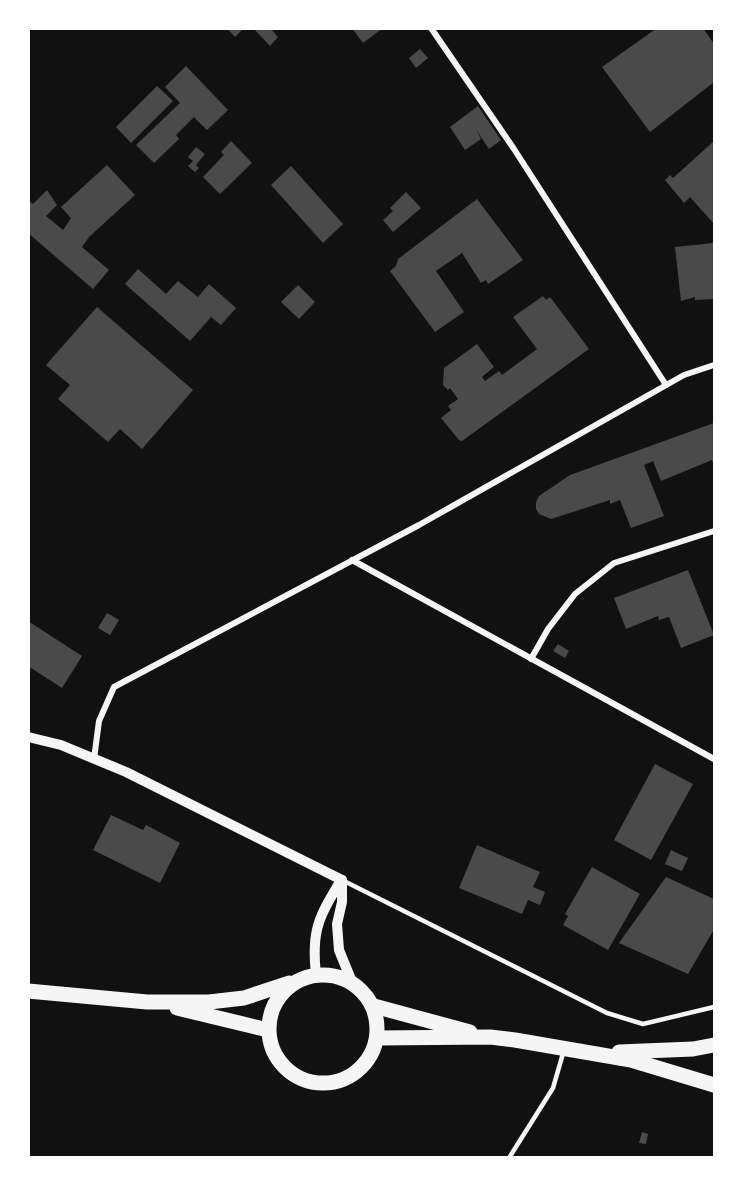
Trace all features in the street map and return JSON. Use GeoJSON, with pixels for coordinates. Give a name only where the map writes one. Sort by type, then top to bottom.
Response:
{"type":"FeatureCollection","features":[{"type":"Feature","properties":{"kind":"main road"},"geometry":{"type":"LineString","coordinates":[[28,991],[147,1002],[209,1002],[244,998],[316,974],[341,977],[352,982],[365,993],[374,1006],[378,1022],[377,1038],[371,1055],[360,1069],[346,1079],[328,1083],[311,1082],[294,1075],[281,1064],[272,1048],[268,1030],[270,1016],[285,990],[297,981]]}},
{"type":"Feature","properties":{"kind":"main road"},"geometry":{"type":"LineString","coordinates":[[147,1002],[268,1030]]}},
{"type":"Feature","properties":{"kind":"main road"},"geometry":{"type":"LineString","coordinates":[[374,1006],[490,1037],[601,1054],[683,1074],[714,1085]]}},
{"type":"Feature","properties":{"kind":"main road"},"geometry":{"type":"LineString","coordinates":[[377,1038],[490,1037]]}},
{"type":"Feature","properties":{"kind":"main road"},"geometry":{"type":"LineString","coordinates":[[601,1054],[693,1049],[714,1045]]}},
{"type":"Feature","properties":{"kind":"street"},"geometry":{"type":"LineString","coordinates":[[431,28],[514,149],[666,385]]}},
{"type":"Feature","properties":{"kind":"street"},"geometry":{"type":"LineString","coordinates":[[94,759],[99,721],[114,687],[352,561],[684,375],[714,365]]}},
{"type":"Feature","properties":{"kind":"street"},"geometry":{"type":"LineString","coordinates":[[531,659],[548,629],[575,594],[614,563],[714,531]]}},
{"type":"Feature","properties":{"kind":"street"},"geometry":{"type":"LineString","coordinates":[[352,561],[714,759]]}},
{"type":"Feature","properties":{"kind":"street"},"geometry":{"type":"LineString","coordinates":[[28,737],[61,745],[126,772],[342,880]]}},
{"type":"Feature","properties":{"kind":"street"},"geometry":{"type":"LineString","coordinates":[[316,974],[313,947],[317,927],[327,904],[342,880]]}},
{"type":"Feature","properties":{"kind":"street"},"geometry":{"type":"LineString","coordinates":[[342,880],[342,902],[337,924],[338,941],[339,950],[352,982]]}},
{"type":"Feature","properties":{"kind":"lane"},"geometry":{"type":"LineString","coordinates":[[342,880],[607,1013],[643,1024],[714,1007]]}},
{"type":"Feature","properties":{"kind":"lane"},"geometry":{"type":"LineString","coordinates":[[509,1158],[553,1088],[565,1048]]}},
{"type":"Feature","properties":{"kind":"building"},"geometry":{"type":"Polygon","coordinates":[[[227,28],[244,28],[235,37],[227,28]]]}},
{"type":"Feature","properties":{"kind":"building"},"geometry":{"type":"Polygon","coordinates":[[[253,28],[270,28],[278,37],[270,46],[253,28]]]}},
{"type":"Feature","properties":{"kind":"building"},"geometry":{"type":"Polygon","coordinates":[[[352,28],[383,28],[363,43],[352,28]]]}},
{"type":"Feature","properties":{"kind":"building"},"geometry":{"type":"Polygon","coordinates":[[[657,28],[703,28],[714,44],[714,82],[650,132],[602,67],[657,28]]]}},
{"type":"Feature","properties":{"kind":"building"},"geometry":{"type":"Polygon","coordinates":[[[420,49],[428,58],[416,68],[409,58],[420,49]]]}},
{"type":"Feature","properties":{"kind":"building"},"geometry":{"type":"Polygon","coordinates":[[[186,66],[228,110],[207,130],[194,117],[176,135],[179,139],[154,163],[136,145],[180,103],[165,87],[186,66]]]}},
{"type":"Feature","properties":{"kind":"building"},"geometry":{"type":"Polygon","coordinates":[[[157,86],[173,101],[131,143],[116,127],[157,86]]]}},
{"type":"Feature","properties":{"kind":"building"},"geometry":{"type":"Polygon","coordinates":[[[478,106],[501,140],[489,149],[475,128],[481,139],[465,150],[450,127],[478,106]]]}},
{"type":"Feature","properties":{"kind":"building"},"geometry":{"type":"Polygon","coordinates":[[[231,141],[252,163],[220,194],[203,177],[224,155],[221,152],[231,141]]]}},
{"type":"Feature","properties":{"kind":"building"},"geometry":{"type":"Polygon","coordinates":[[[714,141],[714,224],[690,197],[684,203],[665,180],[670,175],[673,178],[714,141]]]}},
{"type":"Feature","properties":{"kind":"building"},"geometry":{"type":"Polygon","coordinates":[[[196,147],[205,154],[196,165],[199,168],[195,172],[188,166],[193,161],[188,157],[196,147]]]}},
{"type":"Feature","properties":{"kind":"building"},"geometry":{"type":"Polygon","coordinates":[[[107,165],[135,195],[89,237],[82,247],[109,270],[93,289],[28,233],[28,200],[33,204],[47,190],[57,205],[46,216],[63,230],[71,218],[61,207],[107,165]]]}},
{"type":"Feature","properties":{"kind":"building"},"geometry":{"type":"Polygon","coordinates":[[[291,166],[343,224],[323,243],[271,185],[291,166]]]}},
{"type":"Feature","properties":{"kind":"building"},"geometry":{"type":"Polygon","coordinates":[[[406,192],[421,208],[393,232],[383,220],[393,211],[390,208],[406,192]]]}},
{"type":"Feature","properties":{"kind":"building"},"geometry":{"type":"Polygon","coordinates":[[[477,199],[523,260],[488,284],[486,280],[481,283],[462,253],[436,271],[464,312],[435,332],[390,271],[396,266],[398,259],[477,199]]]}},
{"type":"Feature","properties":{"kind":"building"},"geometry":{"type":"Polygon","coordinates":[[[714,243],[714,299],[695,300],[695,297],[681,301],[675,247],[714,243]]]}},
{"type":"Feature","properties":{"kind":"building"},"geometry":{"type":"Polygon","coordinates":[[[138,269],[166,294],[178,281],[198,297],[209,284],[236,308],[221,325],[211,317],[190,341],[125,284],[138,269]]]}},
{"type":"Feature","properties":{"kind":"building"},"geometry":{"type":"Polygon","coordinates":[[[298,285],[315,302],[299,319],[281,302],[298,285]]]}},
{"type":"Feature","properties":{"kind":"building"},"geometry":{"type":"Polygon","coordinates":[[[543,296],[546,300],[550,297],[589,349],[462,441],[459,440],[441,418],[451,410],[448,406],[458,399],[450,388],[448,390],[443,385],[444,368],[477,344],[494,367],[482,377],[485,381],[499,371],[502,375],[537,349],[513,317],[543,296]]]}},
{"type":"Feature","properties":{"kind":"building"},"geometry":{"type":"Polygon","coordinates":[[[97,307],[193,390],[142,449],[120,429],[108,442],[58,399],[70,385],[46,365],[97,307]]]}},
{"type":"Feature","properties":{"kind":"building"},"geometry":{"type":"Polygon","coordinates":[[[714,423],[714,466],[712,460],[661,481],[653,461],[644,465],[664,516],[631,528],[620,500],[610,504],[610,500],[551,519],[539,514],[536,509],[539,496],[570,475],[714,423]]]}},
{"type":"Feature","properties":{"kind":"building"},"geometry":{"type":"Polygon","coordinates":[[[688,570],[714,635],[681,648],[669,617],[659,620],[658,616],[626,629],[614,598],[688,570]]]}},
{"type":"Feature","properties":{"kind":"building"},"geometry":{"type":"Polygon","coordinates":[[[107,613],[119,620],[110,635],[98,628],[107,613]]]}},
{"type":"Feature","properties":{"kind":"building"},"geometry":{"type":"Polygon","coordinates":[[[28,621],[82,656],[62,688],[28,666],[28,621]]]}},
{"type":"Feature","properties":{"kind":"building"},"geometry":{"type":"Polygon","coordinates":[[[558,644],[569,651],[565,658],[553,651],[558,644]]]}},
{"type":"Feature","properties":{"kind":"building"},"geometry":{"type":"Polygon","coordinates":[[[655,764],[693,784],[651,860],[614,840],[655,764]]]}},
{"type":"Feature","properties":{"kind":"building"},"geometry":{"type":"Polygon","coordinates":[[[111,815],[143,830],[146,825],[180,843],[160,883],[93,850],[111,815]]]}},
{"type":"Feature","properties":{"kind":"building"},"geometry":{"type":"Polygon","coordinates":[[[477,845],[540,872],[533,887],[545,892],[540,905],[528,900],[522,914],[459,888],[477,845]]]}},
{"type":"Feature","properties":{"kind":"building"},"geometry":{"type":"Polygon","coordinates":[[[671,850],[688,858],[682,871],[665,864],[671,850]]]}},
{"type":"Feature","properties":{"kind":"building"},"geometry":{"type":"Polygon","coordinates":[[[592,867],[640,894],[608,950],[563,925],[568,916],[565,914],[592,867]]]}},
{"type":"Feature","properties":{"kind":"building"},"geometry":{"type":"Polygon","coordinates":[[[666,877],[714,899],[714,931],[688,974],[619,943],[666,877]]]}},
{"type":"Feature","properties":{"kind":"building"},"geometry":{"type":"Polygon","coordinates":[[[642,1132],[648,1134],[646,1144],[639,1143],[642,1132]]]}}]}
